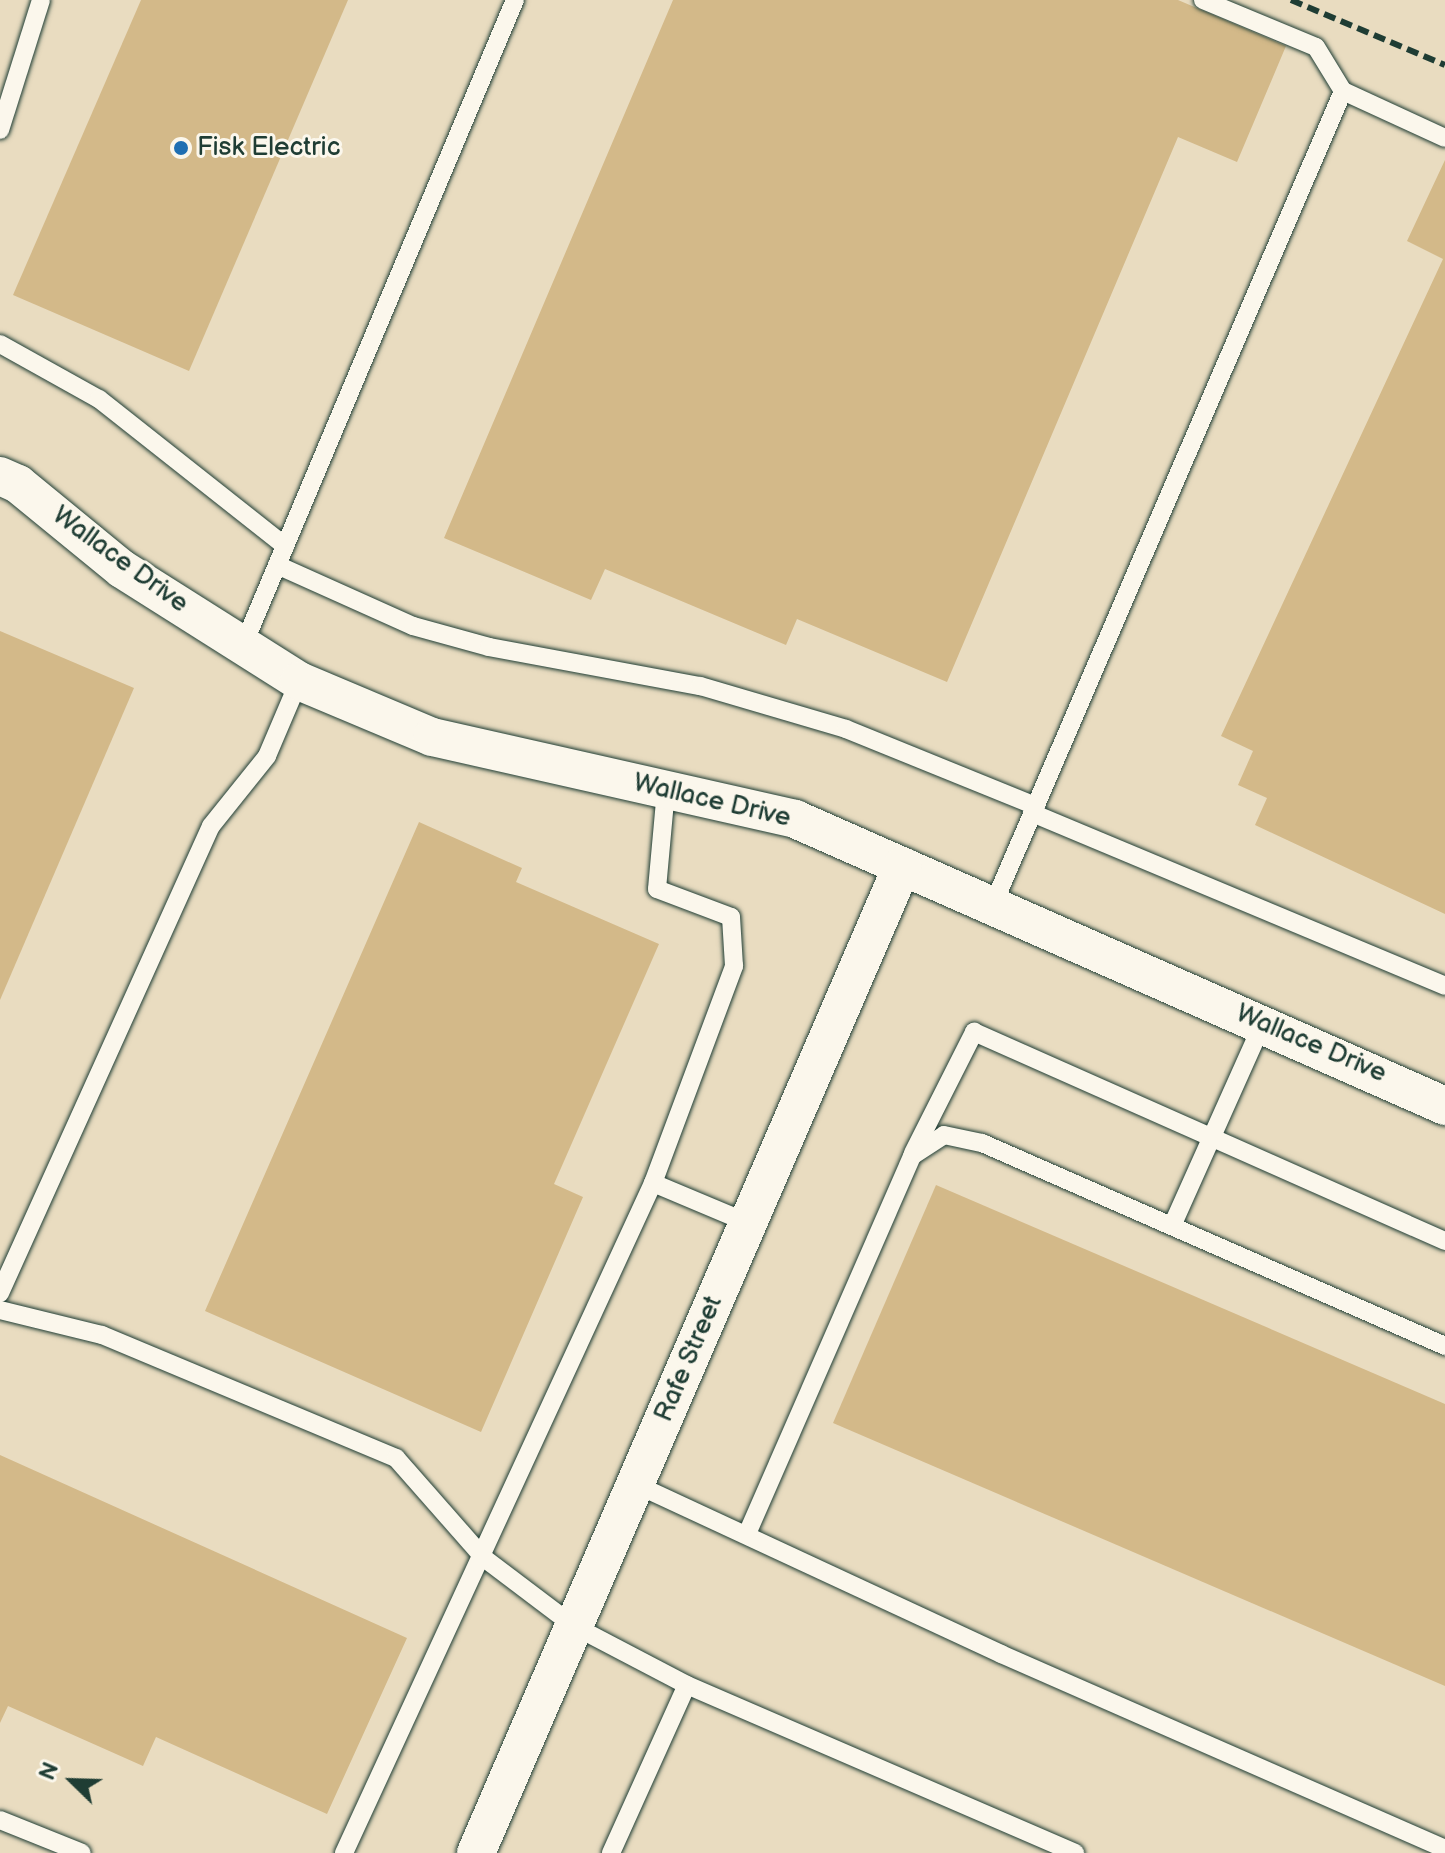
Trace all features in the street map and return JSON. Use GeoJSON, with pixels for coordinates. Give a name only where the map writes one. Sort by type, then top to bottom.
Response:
{"type":"FeatureCollection","features":[{"type":"Feature","properties":{"kind":"street","name":"Wallace Drive"},"geometry":{"type":"LineString","coordinates":[[0,476],[18,484],[122,569],[299,681],[432,737],[795,819],[1263,1023],[1445,1106]]}},
{"type":"Feature","properties":{"kind":"street","name":"Rafe Street"},"geometry":{"type":"LineString","coordinates":[[476,1853],[902,866]]}},
{"type":"Feature","properties":{"kind":"lane"},"geometry":{"type":"LineString","coordinates":[[0,130],[41,0]]}},
{"type":"Feature","properties":{"kind":"lane"},"geometry":{"type":"LineString","coordinates":[[243,646],[515,0]]}},
{"type":"Feature","properties":{"kind":"lane"},"geometry":{"type":"LineString","coordinates":[[1203,0],[1316,47],[1343,91],[1445,138]]}},
{"type":"Feature","properties":{"kind":"lane"},"geometry":{"type":"LineString","coordinates":[[993,905],[1343,91]]}},
{"type":"Feature","properties":{"kind":"lane"},"geometry":{"type":"LineString","coordinates":[[0,344],[99,399],[285,546]]}},
{"type":"Feature","properties":{"kind":"lane"},"geometry":{"type":"LineString","coordinates":[[277,565],[413,626],[489,647],[700,686],[846,729],[1445,986]]}},
{"type":"Feature","properties":{"kind":"lane"},"geometry":{"type":"LineString","coordinates":[[0,1293],[211,826],[267,756],[299,681]]}},
{"type":"Feature","properties":{"kind":"lane"},"geometry":{"type":"LineString","coordinates":[[344,1853],[484,1558],[653,1183],[734,966],[731,917],[657,889],[666,790]]}},
{"type":"Feature","properties":{"kind":"lane"},"geometry":{"type":"LineString","coordinates":[[1172,1226],[1263,1023]]}},
{"type":"Feature","properties":{"kind":"lane"},"geometry":{"type":"LineString","coordinates":[[747,1534],[912,1156],[974,1032],[1445,1241]]}},
{"type":"Feature","properties":{"kind":"lane"},"geometry":{"type":"LineString","coordinates":[[912,1156],[944,1135],[982,1143],[1445,1346]]}},
{"type":"Feature","properties":{"kind":"lane"},"geometry":{"type":"LineString","coordinates":[[653,1183],[748,1223]]}},
{"type":"Feature","properties":{"kind":"lane"},"geometry":{"type":"LineString","coordinates":[[0,1310],[102,1335],[396,1458],[484,1558],[574,1626],[687,1685],[1075,1853]]}},
{"type":"Feature","properties":{"kind":"lane"},"geometry":{"type":"LineString","coordinates":[[635,1484],[1001,1654],[1445,1849]]}},
{"type":"Feature","properties":{"kind":"lane"},"geometry":{"type":"LineString","coordinates":[[611,1853],[687,1685]]}},
{"type":"Feature","properties":{"kind":"lane"},"geometry":{"type":"LineString","coordinates":[[0,1820],[82,1853]]}},
{"type":"Feature","properties":{"kind":"shaded area"},"geometry":{"type":"Polygon","coordinates":[[[0,0],[1445,0],[1445,1853],[0,1853],[0,0]]]}},
{"type":"Feature","properties":{"kind":"building","name":"Fisk Electric"},"geometry":{"type":"Polygon","coordinates":[[[141,0],[348,0],[189,371],[13,295],[141,0]]]}},
{"type":"Feature","properties":{"kind":"building"},"geometry":{"type":"Polygon","coordinates":[[[673,0],[1178,0],[1286,46],[1237,162],[1178,137],[947,682],[797,619],[786,645],[605,569],[591,600],[444,538],[673,0]]]}},
{"type":"Feature","properties":{"kind":"building"},"geometry":{"type":"Polygon","coordinates":[[[1445,160],[1445,914],[1255,825],[1267,798],[1238,785],[1253,751],[1221,736],[1443,259],[1407,241],[1445,160]]]}},
{"type":"Feature","properties":{"kind":"building"},"geometry":{"type":"Polygon","coordinates":[[[0,631],[134,688],[0,1000],[0,631]]]}},
{"type":"Feature","properties":{"kind":"building"},"geometry":{"type":"Polygon","coordinates":[[[419,822],[522,868],[516,882],[659,944],[554,1184],[583,1197],[481,1432],[205,1311],[419,822]]]}},
{"type":"Feature","properties":{"kind":"building"},"geometry":{"type":"Polygon","coordinates":[[[936,1185],[1445,1404],[1445,1686],[833,1423],[936,1185]]]}},
{"type":"Feature","properties":{"kind":"building"},"geometry":{"type":"Polygon","coordinates":[[[0,1455],[407,1638],[327,1814],[156,1737],[143,1766],[8,1706],[0,1723],[0,1455]]]}},
{"type":"Feature","properties":{"kind":"railway"},"geometry":{"type":"LineString","coordinates":[[1291,0],[1445,65]]}},
{"type":"Feature","properties":{"kind":"place","name":"Fisk Electric"},"geometry":{"type":"Point","coordinates":[181,148]}}]}
